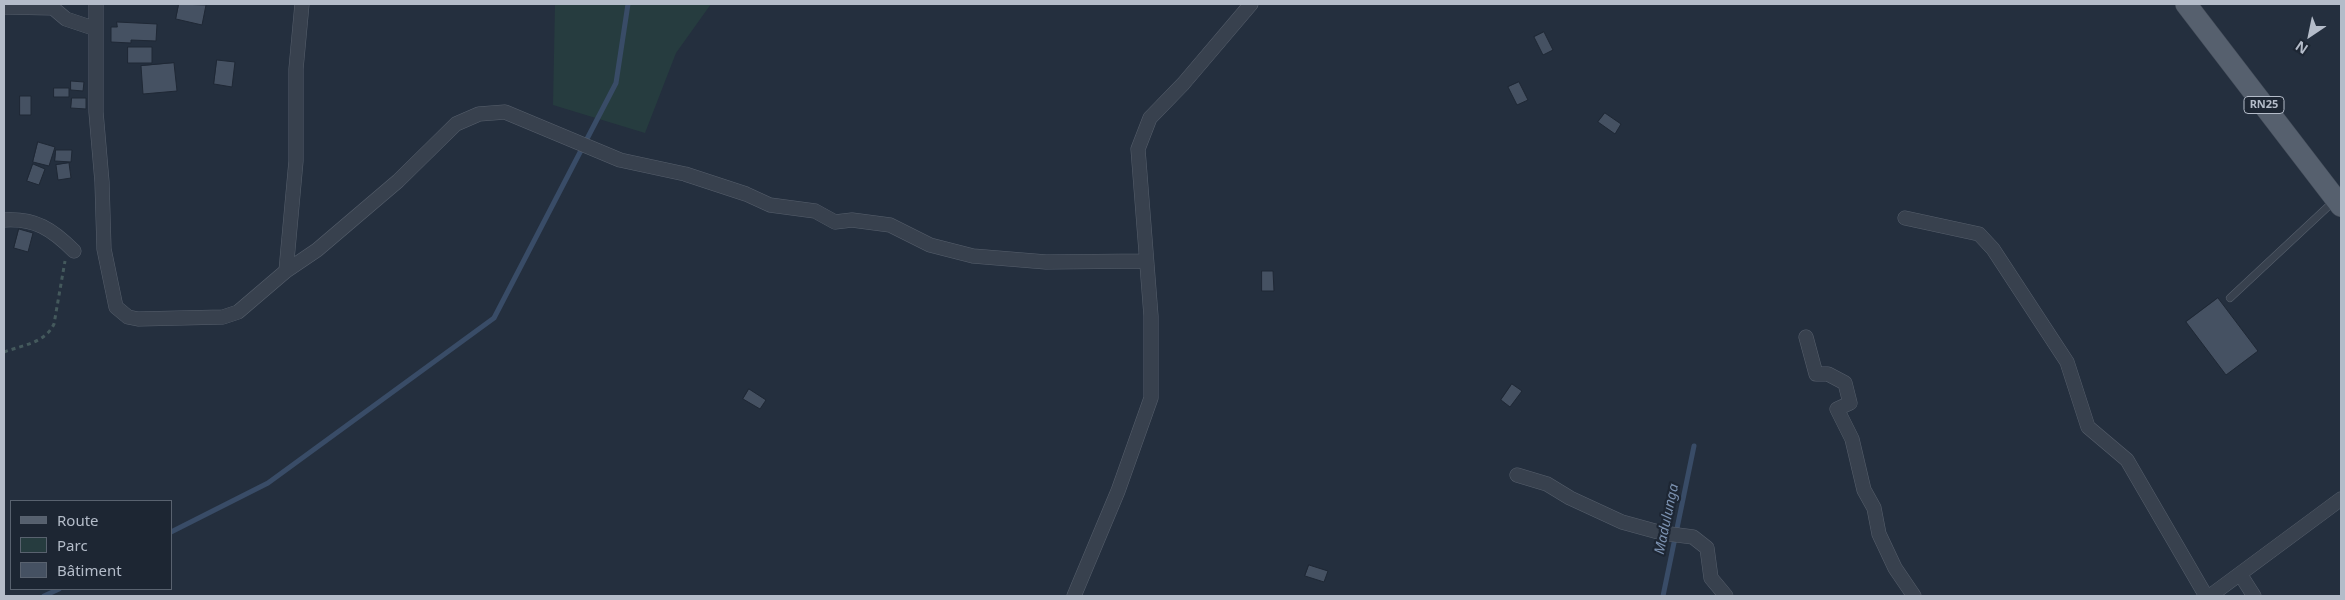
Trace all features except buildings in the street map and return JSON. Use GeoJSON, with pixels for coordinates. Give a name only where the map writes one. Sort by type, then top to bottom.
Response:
{"type":"FeatureCollection","features":[{"type":"Feature","properties":{"kind":"main road","name":"RN25"},"geometry":{"type":"LineString","coordinates":[[2186,4],[2339,203]]}},
{"type":"Feature","properties":{"kind":"street"},"geometry":{"type":"LineString","coordinates":[[96,4],[96,112],[102,182],[104,249],[116,308],[128,317],[138,319],[223,318],[238,312],[286,271],[317,250],[398,181],[456,124],[479,114],[505,112],[620,160],[685,174],[746,194],[770,205],[815,211],[835,222],[852,220],[890,225],[930,245],[972,256],[1046,262],[1146,261]]}},
{"type":"Feature","properties":{"kind":"street"},"geometry":{"type":"LineString","coordinates":[[286,271],[296,161],[296,69],[302,4]]}},
{"type":"Feature","properties":{"kind":"street"},"geometry":{"type":"LineString","coordinates":[[1074,596],[1118,491],[1151,398],[1151,316],[1138,149],[1150,118],[1183,84],[1251,4]]}},
{"type":"Feature","properties":{"kind":"street"},"geometry":{"type":"LineString","coordinates":[[4,7],[53,8],[66,19],[96,30]]}},
{"type":"Feature","properties":{"kind":"street"},"geometry":{"type":"LineString","coordinates":[[1905,218],[1979,234],[1993,249],[2067,362],[2088,428],[2127,460],[2206,596]]}},
{"type":"Feature","properties":{"kind":"street"},"geometry":{"type":"LineString","coordinates":[[4,220],[23,219],[49,230],[57,234],[74,251]]}},
{"type":"Feature","properties":{"kind":"street"},"geometry":{"type":"LineString","coordinates":[[1806,336],[1816,374],[1828,374],[1845,382],[1850,403],[1838,410],[1852,439],[1864,490],[1874,508],[1879,534],[1895,568],[1914,596]]}},
{"type":"Feature","properties":{"kind":"street"},"geometry":{"type":"LineString","coordinates":[[1517,475],[1547,484],[1570,498],[1622,522],[1662,533],[1693,537],[1707,548],[1712,578],[1726,596]]}},
{"type":"Feature","properties":{"kind":"street"},"geometry":{"type":"LineString","coordinates":[[2210,596],[2341,499]]}},
{"type":"Feature","properties":{"kind":"street"},"geometry":{"type":"LineString","coordinates":[[2240,574],[2254,596]]}},
{"type":"Feature","properties":{"kind":"lane"},"geometry":{"type":"LineString","coordinates":[[2230,298],[2339,203]]}},
{"type":"Feature","properties":{"kind":"path"},"geometry":{"type":"LineString","coordinates":[[4,352],[44,339],[50,333],[54,324],[64,263],[67,256],[74,251]]}},
{"type":"Feature","properties":{"kind":"green space"},"geometry":{"type":"Polygon","coordinates":[[[555,4],[711,4],[676,53],[645,133],[553,105],[555,4]]]}},
{"type":"Feature","properties":{"kind":"waterway"},"geometry":{"type":"LineString","coordinates":[[172,531],[268,483],[494,318],[616,83],[628,4]]}},
{"type":"Feature","properties":{"kind":"waterway","name":"Madulunga"},"geometry":{"type":"LineString","coordinates":[[1663,596],[1694,446]]}},
{"type":"Feature","properties":{"kind":"waterway"},"geometry":{"type":"LineString","coordinates":[[44,596],[57,590]]}}]}
